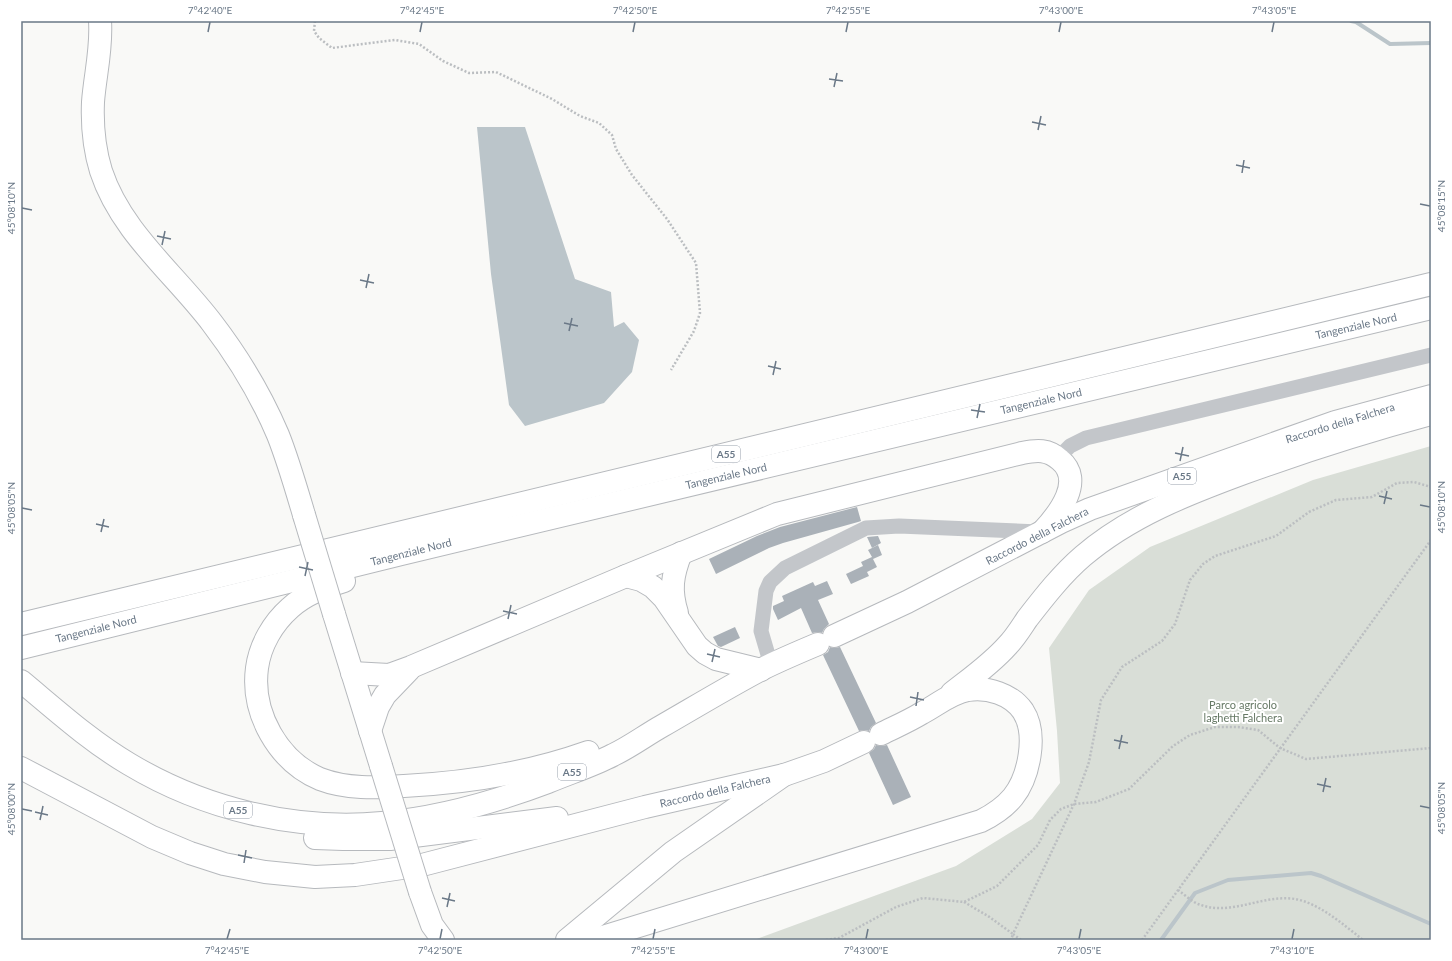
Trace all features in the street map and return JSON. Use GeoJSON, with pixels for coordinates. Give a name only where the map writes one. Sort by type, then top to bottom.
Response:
{"type":"FeatureCollection","features":[{"type":"Feature","properties":{"kind":"highway"},"geometry":{"type":"LineString","coordinates":[[100,21],[100,44],[93,126],[97,155],[110,195],[131,228],[193,299],[225,340],[238,359],[265,407],[278,435],[420,892],[432,925],[443,940]]}},
{"type":"Feature","properties":{"kind":"highway","name":"Tangenziale Nord"},"geometry":{"type":"LineString","coordinates":[[21,624],[1431,284]]}},
{"type":"Feature","properties":{"kind":"highway","name":"Tangenziale Nord"},"geometry":{"type":"LineString","coordinates":[[21,648],[402,554],[1431,308]]}},
{"type":"Feature","properties":{"kind":"highway","name":"Raccordo della Falchera"},"geometry":{"type":"LineString","coordinates":[[766,667],[907,602],[1042,532],[1090,509],[1335,422],[1431,396]]}},
{"type":"Feature","properties":{"kind":"highway","name":"Raccordo della Falchera"},"geometry":{"type":"LineString","coordinates":[[940,702],[988,664],[1008,645],[1065,573],[1084,556],[1135,520],[1176,500],[1277,461],[1431,414]]}},
{"type":"Feature","properties":{"kind":"highway"},"geometry":{"type":"LineString","coordinates":[[352,673],[381,676],[389,675],[411,667],[777,514],[925,476],[1032,451],[1047,452],[1058,458],[1065,464],[1071,479],[1070,487],[1056,518],[1042,532]]}},
{"type":"Feature","properties":{"kind":"highway"},"geometry":{"type":"LineString","coordinates":[[402,554],[351,579],[308,595],[290,608],[279,620],[270,633],[262,650],[257,668],[257,686],[260,706],[265,723],[274,740],[285,755],[302,769],[320,778],[341,784],[367,788],[435,785],[502,775],[538,767],[571,758],[609,744],[650,733]]}},
{"type":"Feature","properties":{"kind":"highway"},"geometry":{"type":"LineString","coordinates":[[679,620],[673,598],[673,583],[676,566],[681,554]]}},
{"type":"Feature","properties":{"kind":"highway"},"geometry":{"type":"LineString","coordinates":[[626,576],[641,580],[653,587],[664,598],[697,646],[705,653],[716,660],[766,667]]}},
{"type":"Feature","properties":{"kind":"highway"},"geometry":{"type":"LineString","coordinates":[[345,651],[375,665],[387,667],[411,667]]}},
{"type":"Feature","properties":{"kind":"highway"},"geometry":{"type":"LineString","coordinates":[[370,731],[378,708],[385,695],[411,667]]}},
{"type":"Feature","properties":{"kind":"highway","name":"A55"},"geometry":{"type":"LineString","coordinates":[[21,681],[106,749],[130,765],[163,782],[196,796],[240,811],[310,823],[337,824],[381,823],[428,817],[518,793],[613,756],[650,733],[766,667]]}},
{"type":"Feature","properties":{"kind":"highway"},"geometry":{"type":"LineString","coordinates":[[567,940],[673,852],[784,775],[824,761],[922,714],[940,702],[963,691],[983,689],[1006,696],[1022,710],[1029,728],[1030,743],[1028,766],[1018,789],[1000,811],[981,820],[593,940]]}},
{"type":"Feature","properties":{"kind":"highway"},"geometry":{"type":"LineString","coordinates":[[21,697],[85,749],[135,782],[159,795],[209,816],[281,834],[343,839],[390,839],[645,807]]}},
{"type":"Feature","properties":{"kind":"highway"},"geometry":{"type":"LineString","coordinates":[[21,768],[152,837],[190,853],[224,864],[265,872],[315,877],[355,875],[422,865],[645,807]]}},
{"type":"Feature","properties":{"kind":"highway","name":"Raccordo della Falchera"},"geometry":{"type":"LineString","coordinates":[[645,807],[784,775]]}},
{"type":"Feature","properties":{"kind":"street"},"geometry":{"type":"LineString","coordinates":[[1058,458],[1070,446],[1086,438],[1431,355]]}},
{"type":"Feature","properties":{"kind":"street"},"geometry":{"type":"LineString","coordinates":[[766,667],[761,631],[766,591],[770,582],[785,568],[866,528],[899,526],[1042,532]]}},
{"type":"Feature","properties":{"kind":"path"},"geometry":{"type":"LineString","coordinates":[[315,21],[314,31],[319,38],[332,48],[395,40],[419,44],[443,61],[469,73],[496,72],[552,99],[580,116],[599,123],[612,135],[616,149],[632,175],[667,219],[696,263],[700,313],[694,331],[671,370]]}},
{"type":"Feature","properties":{"kind":"path"},"geometry":{"type":"LineString","coordinates":[[1010,940],[1074,804],[1088,762],[1101,700],[1122,666],[1162,641],[1175,624],[1190,580],[1203,564],[1216,556],[1276,536],[1309,512],[1336,500],[1372,496],[1397,483],[1414,482],[1431,487]]}},
{"type":"Feature","properties":{"kind":"path"},"geometry":{"type":"LineString","coordinates":[[1142,940],[1431,540]]}},
{"type":"Feature","properties":{"kind":"path"},"geometry":{"type":"LineString","coordinates":[[964,902],[997,886],[1038,845],[1050,820],[1061,809],[1074,804],[1096,802],[1129,789],[1173,746],[1190,735],[1215,727],[1238,727],[1258,730],[1280,748],[1306,759],[1431,748]]}},
{"type":"Feature","properties":{"kind":"path"},"geometry":{"type":"LineString","coordinates":[[1178,890],[1200,905],[1217,908],[1233,908],[1273,899],[1295,899],[1314,906],[1345,926],[1363,940]]}},
{"type":"Feature","properties":{"kind":"path"},"geometry":{"type":"LineString","coordinates":[[826,940],[839,938],[896,907],[923,898],[964,902],[988,916],[1020,940]]}},
{"type":"Feature","properties":{"kind":"green space","name":"Parco agricolo laghetti Falchera"},"geometry":{"type":"Polygon","coordinates":[[[1431,446],[1431,940],[754,940],[956,866],[1032,819],[1060,783],[1057,731],[1049,648],[1089,590],[1150,547],[1313,480],[1431,446]]]}},
{"type":"Feature","properties":{"kind":"shaded area"},"geometry":{"type":"Polygon","coordinates":[[[477,127],[525,127],[575,279],[611,292],[614,327],[624,322],[639,340],[632,372],[604,403],[525,426],[509,405],[491,274],[477,127]]]}},
{"type":"Feature","properties":{"kind":"building"},"geometry":{"type":"Polygon","coordinates":[[[857,507],[861,521],[769,548],[716,574],[709,559],[757,536],[780,527],[857,507]]]}},
{"type":"Feature","properties":{"kind":"building"},"geometry":{"type":"Polygon","coordinates":[[[878,536],[881,543],[872,548],[867,537],[878,536]]]}},
{"type":"Feature","properties":{"kind":"building"},"geometry":{"type":"Polygon","coordinates":[[[878,545],[882,555],[873,559],[877,567],[867,572],[869,576],[851,584],[846,574],[863,566],[861,562],[872,557],[868,550],[878,545]]]}},
{"type":"Feature","properties":{"kind":"building"},"geometry":{"type":"Polygon","coordinates":[[[827,581],[833,594],[818,600],[829,624],[822,633],[812,633],[801,608],[778,620],[773,606],[784,601],[782,596],[813,582],[815,586],[827,581]]]}},
{"type":"Feature","properties":{"kind":"building"},"geometry":{"type":"Polygon","coordinates":[[[735,627],[740,638],[721,647],[718,646],[713,637],[735,627]]]}},
{"type":"Feature","properties":{"kind":"building"},"geometry":{"type":"Polygon","coordinates":[[[830,647],[840,647],[876,723],[869,731],[859,731],[823,655],[828,652],[830,647]]]}},
{"type":"Feature","properties":{"kind":"building"},"geometry":{"type":"Polygon","coordinates":[[[876,745],[887,745],[911,797],[893,805],[869,753],[876,745]]]}},
{"type":"Feature","properties":{"kind":"waterway"},"geometry":{"type":"LineString","coordinates":[[1351,21],[1356,22],[1390,44],[1431,43]]}},
{"type":"Feature","properties":{"kind":"waterway"},"geometry":{"type":"LineString","coordinates":[[1161,940],[1195,893],[1228,880],[1311,873],[1431,924]]}}]}
